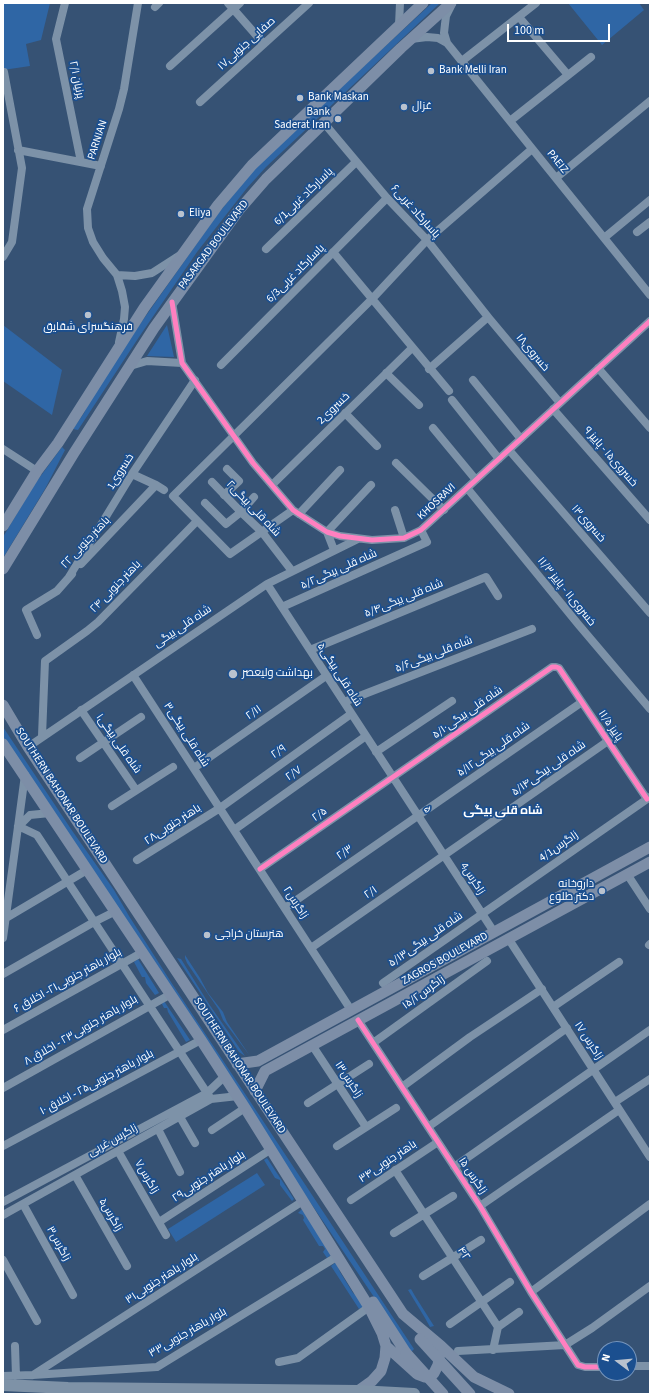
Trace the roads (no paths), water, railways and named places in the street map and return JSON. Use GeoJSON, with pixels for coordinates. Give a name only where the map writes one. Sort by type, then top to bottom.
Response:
{"type":"FeatureCollection","features":[{"type":"Feature","properties":{"kind":"highway"},"geometry":{"type":"LineString","coordinates":[[3,1385],[68,1388],[414,1394]]}},
{"type":"Feature","properties":{"kind":"highway"},"geometry":{"type":"LineString","coordinates":[[68,1388],[105,1394]]}},
{"type":"Feature","properties":{"kind":"main road","name":"PASARGAD BOULEVARD"},"geometry":{"type":"LineString","coordinates":[[3,526],[37,471],[58,443],[144,308],[218,205],[252,165],[423,3]]}},
{"type":"Feature","properties":{"kind":"main road","name":"PASARGAD BOULEVARD"},"geometry":{"type":"LineString","coordinates":[[3,569],[74,453],[172,302],[239,210],[266,179],[411,40],[452,3]]}},
{"type":"Feature","properties":{"kind":"main road"},"geometry":{"type":"LineString","coordinates":[[58,443],[74,453]]}},
{"type":"Feature","properties":{"kind":"main road","name":"SOUTHERN BAHONAR BOULEVARD"},"geometry":{"type":"LineString","coordinates":[[3,705],[28,747],[340,1221],[368,1260],[403,1314],[441,1346],[474,1377],[509,1394]]}},
{"type":"Feature","properties":{"kind":"main road","name":"SOUTHERN BAHONAR BOULEVARD"},"geometry":{"type":"LineString","coordinates":[[3,744],[225,1076],[369,1307],[382,1333],[386,1346],[385,1358],[381,1371],[372,1381],[358,1392]]}},
{"type":"Feature","properties":{"kind":"main road","name":"ZAGROS BOULEVARD"},"geometry":{"type":"LineString","coordinates":[[237,1064],[258,1061],[650,847]]}},
{"type":"Feature","properties":{"kind":"main road","name":"ZAGROS BOULEVARD"},"geometry":{"type":"LineString","coordinates":[[265,1071],[650,862]]}},
{"type":"Feature","properties":{"kind":"main road"},"geometry":{"type":"LineString","coordinates":[[582,884],[588,895]]}},
{"type":"Feature","properties":{"kind":"main road"},"geometry":{"type":"LineString","coordinates":[[425,970],[431,981]]}},
{"type":"Feature","properties":{"kind":"main road"},"geometry":{"type":"LineString","coordinates":[[255,1091],[265,1071],[260,1070],[258,1067],[258,1061]]}},
{"type":"Feature","properties":{"kind":"main road"},"geometry":{"type":"LineString","coordinates":[[310,1175],[325,1205],[398,1317],[470,1394]]}},
{"type":"Feature","properties":{"kind":"main road"},"geometry":{"type":"LineString","coordinates":[[294,1186],[338,1248],[406,1353],[442,1394]]}},
{"type":"Feature","properties":{"kind":"main road"},"geometry":{"type":"LineString","coordinates":[[386,1346],[412,1370],[425,1377],[434,1373],[438,1365],[441,1346]]}},
{"type":"Feature","properties":{"kind":"street","name":"پرنیان ۲/۱"},"geometry":{"type":"LineString","coordinates":[[65,3],[56,39],[81,162]]}},
{"type":"Feature","properties":{"kind":"street","name":"PARNIAN"},"geometry":{"type":"LineString","coordinates":[[117,275],[103,258],[93,242],[88,228],[86,209],[119,109],[124,89],[138,3]]}},
{"type":"Feature","properties":{"kind":"street","name":"صفایی جنوبی۱۷"},"geometry":{"type":"LineString","coordinates":[[200,102],[309,3]]}},
{"type":"Feature","properties":{"kind":"street"},"geometry":{"type":"LineString","coordinates":[[399,25],[400,3]]}},
{"type":"Feature","properties":{"kind":"street"},"geometry":{"type":"LineString","coordinates":[[447,42],[444,33],[444,24],[452,3]]}},
{"type":"Feature","properties":{"kind":"street"},"geometry":{"type":"LineString","coordinates":[[462,61],[536,3]]}},
{"type":"Feature","properties":{"kind":"street"},"geometry":{"type":"LineString","coordinates":[[170,66],[234,5],[264,44]]}},
{"type":"Feature","properties":{"kind":"street"},"geometry":{"type":"LineString","coordinates":[[519,17],[568,75]]}},
{"type":"Feature","properties":{"kind":"street"},"geometry":{"type":"LineString","coordinates":[[411,40],[428,37],[438,38],[447,42]]}},
{"type":"Feature","properties":{"kind":"street","name":"PAEIZ"},"geometry":{"type":"LineString","coordinates":[[447,42],[650,295]]}},
{"type":"Feature","properties":{"kind":"street"},"geometry":{"type":"LineString","coordinates":[[510,121],[591,57]]}},
{"type":"Feature","properties":{"kind":"street"},"geometry":{"type":"LineString","coordinates":[[3,257],[12,242],[22,168],[4,72]]}},
{"type":"Feature","properties":{"kind":"street"},"geometry":{"type":"LineString","coordinates":[[556,178],[650,101]]}},
{"type":"Feature","properties":{"kind":"street","name":"پاسارگاد غربی۶"},"geometry":{"type":"LineString","coordinates":[[324,123],[387,198],[427,240],[488,317]]}},
{"type":"Feature","properties":{"kind":"street"},"geometry":{"type":"LineString","coordinates":[[340,470],[296,512],[262,532],[230,554],[173,496],[372,299],[427,240],[532,148]]}},
{"type":"Feature","properties":{"kind":"street"},"geometry":{"type":"LineString","coordinates":[[18,150],[101,166]]}},
{"type":"Feature","properties":{"kind":"street","name":"پاسارگاد غربی6/1"},"geometry":{"type":"LineString","coordinates":[[266,249],[356,162]]}},
{"type":"Feature","properties":{"kind":"street","name":"پاسارگاد غربی6/3"},"geometry":{"type":"LineString","coordinates":[[221,365],[387,198]]}},
{"type":"Feature","properties":{"kind":"street"},"geometry":{"type":"LineString","coordinates":[[604,238],[650,200]]}},
{"type":"Feature","properties":{"kind":"street"},"geometry":{"type":"LineString","coordinates":[[637,232],[650,222]]}},
{"type":"Feature","properties":{"kind":"street"},"geometry":{"type":"LineString","coordinates":[[333,252],[429,369],[449,391]]}},
{"type":"Feature","properties":{"kind":"street"},"geometry":{"type":"LineString","coordinates":[[116,350],[124,319],[125,307],[117,275],[135,276],[152,273],[183,253]]}},
{"type":"Feature","properties":{"kind":"street"},"geometry":{"type":"LineString","coordinates":[[130,366],[147,361],[182,363],[172,302]]}},
{"type":"Feature","properties":{"kind":"street"},"geometry":{"type":"LineString","coordinates":[[429,369],[488,317]]}},
{"type":"Feature","properties":{"kind":"street","name":"خسروى۱۸"},"geometry":{"type":"LineString","coordinates":[[488,317],[560,403]]}},
{"type":"Feature","properties":{"kind":"street","name":"KHOSRAVI"},"geometry":{"type":"LineString","coordinates":[[182,363],[253,462],[296,512],[327,532],[340,536],[389,540],[404,538],[422,530],[650,321]]}},
{"type":"Feature","properties":{"kind":"street","name":"خسروى2"},"geometry":{"type":"LineString","coordinates":[[272,485],[412,348]]}},
{"type":"Feature","properties":{"kind":"street"},"geometry":{"type":"LineString","coordinates":[[598,368],[650,428]]}},
{"type":"Feature","properties":{"kind":"street"},"geometry":{"type":"LineString","coordinates":[[386,373],[419,405]]}},
{"type":"Feature","properties":{"kind":"street","name":"خسروى1"},"geometry":{"type":"LineString","coordinates":[[69,577],[132,474],[194,380]]}},
{"type":"Feature","properties":{"kind":"street"},"geometry":{"type":"LineString","coordinates":[[473,380],[521,439]]}},
{"type":"Feature","properties":{"kind":"street"},"geometry":{"type":"LineString","coordinates":[[452,400],[499,459]]}},
{"type":"Feature","properties":{"kind":"street","name":"خسروى۱۵ - پاییز ۹"},"geometry":{"type":"LineString","coordinates":[[553,409],[650,520]]}},
{"type":"Feature","properties":{"kind":"street"},"geometry":{"type":"LineString","coordinates":[[345,413],[377,446]]}},
{"type":"Feature","properties":{"kind":"street"},"geometry":{"type":"LineString","coordinates":[[433,428],[476,480]]}},
{"type":"Feature","properties":{"kind":"street"},"geometry":{"type":"LineString","coordinates":[[3,449],[37,471]]}},
{"type":"Feature","properties":{"kind":"street","name":"خسروى۱۳"},"geometry":{"type":"LineString","coordinates":[[509,450],[650,613]]}},
{"type":"Feature","properties":{"kind":"street"},"geometry":{"type":"LineString","coordinates":[[396,463],[444,510]]}},
{"type":"Feature","properties":{"kind":"street"},"geometry":{"type":"LineString","coordinates":[[224,495],[239,481],[227,469]]}},
{"type":"Feature","properties":{"kind":"street"},"geometry":{"type":"LineString","coordinates":[[132,474],[164,490]]}},
{"type":"Feature","properties":{"kind":"street","name":"شاه قلی بیگی۲"},"geometry":{"type":"LineString","coordinates":[[212,482],[262,532],[292,571]]}},
{"type":"Feature","properties":{"kind":"street","name":"۲۲ باهنر جنوبی"},"geometry":{"type":"LineString","coordinates":[[37,634],[26,610],[57,591],[156,485]]}},
{"type":"Feature","properties":{"kind":"street"},"geometry":{"type":"LineString","coordinates":[[334,550],[327,532],[371,485]]}},
{"type":"Feature","properties":{"kind":"street","name":"خسروى۱۱ - پاییز ۱۱/۳"},"geometry":{"type":"LineString","coordinates":[[467,488],[578,624],[650,709]]}},
{"type":"Feature","properties":{"kind":"street"},"geometry":{"type":"LineString","coordinates":[[205,503],[226,524],[241,512],[254,497]]}},
{"type":"Feature","properties":{"kind":"street"},"geometry":{"type":"LineString","coordinates":[[395,510],[404,538]]}},
{"type":"Feature","properties":{"kind":"street","name":"۲۴ باهنر جنوبی"},"geometry":{"type":"LineString","coordinates":[[42,736],[45,661],[98,622],[197,521]]}},
{"type":"Feature","properties":{"kind":"street","name":"شاه قلی بیگی۵/۲"},"geometry":{"type":"LineString","coordinates":[[282,607],[427,542],[422,530]]}},
{"type":"Feature","properties":{"kind":"street","name":"شاه قلی بیگی"},"geometry":{"type":"LineString","coordinates":[[28,747],[267,584],[359,538]]}},
{"type":"Feature","properties":{"kind":"street","name":"شاه قلی بیگی۵/۴"},"geometry":{"type":"LineString","coordinates":[[310,650],[486,577],[498,596]]}},
{"type":"Feature","properties":{"kind":"street","name":"شاه قلی بیگی۵"},"geometry":{"type":"LineString","coordinates":[[267,584],[393,777]]}},
{"type":"Feature","properties":{"kind":"street","name":"شاه قلی بیگی۵/۶"},"geometry":{"type":"LineString","coordinates":[[344,702],[532,629]]}},
{"type":"Feature","properties":{"kind":"street","name":"شاه قلی بیگی۵/۱۰"},"geometry":{"type":"LineString","coordinates":[[393,777],[552,667],[556,667]]}},
{"type":"Feature","properties":{"kind":"street","name":"پاییز ۱۱/۵"},"geometry":{"type":"LineString","coordinates":[[556,667],[559,668],[608,741],[649,798]]}},
{"type":"Feature","properties":{"kind":"street","name":"شاه قلی بیگی۳"},"geometry":{"type":"LineString","coordinates":[[133,675],[220,808]]}},
{"type":"Feature","properties":{"kind":"street","name":"۲/۱۱"},"geometry":{"type":"LineString","coordinates":[[194,768],[326,676]]}},
{"type":"Feature","properties":{"kind":"street"},"geometry":{"type":"LineString","coordinates":[[376,752],[452,701]]}},
{"type":"Feature","properties":{"kind":"street","name":"شاه قلی بیگی۵/۱۲"},"geometry":{"type":"LineString","coordinates":[[418,816],[582,702]]}},
{"type":"Feature","properties":{"kind":"street","name":"شاه قلی بیگی۱"},"geometry":{"type":"LineString","coordinates":[[81,710],[136,790]]}},
{"type":"Feature","properties":{"kind":"street","name":"۲/۹"},"geometry":{"type":"LineString","coordinates":[[220,808],[351,714]]}},
{"type":"Feature","properties":{"kind":"street"},"geometry":{"type":"LineString","coordinates":[[80,758],[140,717]]}},
{"type":"Feature","properties":{"kind":"street","name":"۲/۷"},"geometry":{"type":"LineString","coordinates":[[234,830],[366,736]]}},
{"type":"Feature","properties":{"kind":"street","name":"شاه قلی بیگی۵/۱۴"},"geometry":{"type":"LineString","coordinates":[[444,855],[608,741]]}},
{"type":"Feature","properties":{"kind":"street"},"geometry":{"type":"LineString","coordinates":[[112,806],[173,766]]}},
{"type":"Feature","properties":{"kind":"street"},"geometry":{"type":"LineString","coordinates":[[3,938],[6,918],[5,883],[18,826],[25,775]]}},
{"type":"Feature","properties":{"kind":"street","name":"۵"},"geometry":{"type":"LineString","coordinates":[[393,777],[444,855]]}},
{"type":"Feature","properties":{"kind":"street","name":"۲/۵"},"geometry":{"type":"LineString","coordinates":[[260,869],[393,777]]}},
{"type":"Feature","properties":{"kind":"street","name":"4/1زاگرس"},"geometry":{"type":"LineString","coordinates":[[482,914],[649,798]]}},
{"type":"Feature","properties":{"kind":"street","name":"زاگرس۲"},"geometry":{"type":"LineString","coordinates":[[220,808],[352,1010]]}},
{"type":"Feature","properties":{"kind":"street","name":"باهنر جنوبی۲۸"},"geometry":{"type":"LineString","coordinates":[[137,860],[220,808]]}},
{"type":"Feature","properties":{"kind":"street"},"geometry":{"type":"LineString","coordinates":[[18,826],[30,815],[50,813]]}},
{"type":"Feature","properties":{"kind":"street","name":"۲/۳"},"geometry":{"type":"LineString","coordinates":[[285,908],[418,816]]}},
{"type":"Feature","properties":{"kind":"street"},"geometry":{"type":"LineString","coordinates":[[18,826],[37,835],[209,1096]]}},
{"type":"Feature","properties":{"kind":"street","name":"زاگرس4"},"geometry":{"type":"LineString","coordinates":[[444,855],[494,932]]}},
{"type":"Feature","properties":{"kind":"street","name":"۲/۱"},"geometry":{"type":"LineString","coordinates":[[311,948],[444,855]]}},
{"type":"Feature","properties":{"kind":"street"},"geometry":{"type":"LineString","coordinates":[[6,918],[87,870]]}},
{"type":"Feature","properties":{"kind":"street"},"geometry":{"type":"LineString","coordinates":[[627,874],[650,909]]}},
{"type":"Feature","properties":{"kind":"street"},"geometry":{"type":"LineString","coordinates":[[3,974],[94,922],[116,912]]}},
{"type":"Feature","properties":{"kind":"street","name":"شاه قلی بیگی۵/۱۳"},"geometry":{"type":"LineString","coordinates":[[383,983],[482,914]]}},
{"type":"Feature","properties":{"kind":"street","name":"زاگرس ۱۷"},"geometry":{"type":"LineString","coordinates":[[508,938],[650,1157]]}},
{"type":"Feature","properties":{"kind":"street","name":"بلوار باهنر جنوبی۲۱- اخلاق ۶"},"geometry":{"type":"LineString","coordinates":[[3,1030],[143,952]]}},
{"type":"Feature","properties":{"kind":"street","name":"زاگرس۱۵/۲"},"geometry":{"type":"LineString","coordinates":[[373,1043],[488,961]]}},
{"type":"Feature","properties":{"kind":"street"},"geometry":{"type":"LineString","coordinates":[[553,1006],[619,962]]}},
{"type":"Feature","properties":{"kind":"street"},"geometry":{"type":"LineString","coordinates":[[402,1087],[470,1037],[542,989]]}},
{"type":"Feature","properties":{"kind":"street","name":"بلوار باهنر جنوبی۲۳ - اخلاق ۸"},"geometry":{"type":"LineString","coordinates":[[3,1088],[108,1030],[148,1005],[170,994]]}},
{"type":"Feature","properties":{"kind":"street","name":"زاگرس ۱۵"},"geometry":{"type":"LineString","coordinates":[[358,1020],[480,1206],[564,1345],[578,1365],[597,1367]]}},
{"type":"Feature","properties":{"kind":"street"},"geometry":{"type":"LineString","coordinates":[[428,1127],[567,1028]]}},
{"type":"Feature","properties":{"kind":"street"},"geometry":{"type":"LineString","coordinates":[[454,1167],[650,1030]]}},
{"type":"Feature","properties":{"kind":"street","name":"بلوار باهنر جنوبی۲۵ - اخلاق ۱۰"},"geometry":{"type":"LineString","coordinates":[[3,1146],[201,1040]]}},
{"type":"Feature","properties":{"kind":"street","name":"زاگرس۱۳"},"geometry":{"type":"LineString","coordinates":[[312,1045],[366,1127]]}},
{"type":"Feature","properties":{"kind":"street"},"geometry":{"type":"LineString","coordinates":[[308,1103],[369,1064]]}},
{"type":"Feature","properties":{"kind":"street","name":"زاگرس غربی"},"geometry":{"type":"LineString","coordinates":[[3,1215],[180,1116],[209,1096],[225,1076]]}},
{"type":"Feature","properties":{"kind":"street"},"geometry":{"type":"LineString","coordinates":[[615,1102],[650,1079]]}},
{"type":"Feature","properties":{"kind":"street","name":"زاگرس غربی"},"geometry":{"type":"LineString","coordinates":[[3,1202],[209,1096],[238,1096]]}},
{"type":"Feature","properties":{"kind":"street"},"geometry":{"type":"LineString","coordinates":[[212,1130],[245,1108]]}},
{"type":"Feature","properties":{"kind":"street"},"geometry":{"type":"LineString","coordinates":[[337,1146],[396,1108]]}},
{"type":"Feature","properties":{"kind":"street"},"geometry":{"type":"LineString","coordinates":[[480,1206],[620,1110]]}},
{"type":"Feature","properties":{"kind":"street"},"geometry":{"type":"LineString","coordinates":[[180,1116],[195,1143]]}},
{"type":"Feature","properties":{"kind":"street"},"geometry":{"type":"LineString","coordinates":[[158,1129],[180,1172]]}},
{"type":"Feature","properties":{"kind":"street","name":"باهنر جنوبی۳۴"},"geometry":{"type":"LineString","coordinates":[[351,1200],[438,1142]]}},
{"type":"Feature","properties":{"kind":"street","name":"بلوار باهنر جنوبی۲۹"},"geometry":{"type":"LineString","coordinates":[[159,1222],[270,1150]]}},
{"type":"Feature","properties":{"kind":"street","name":"زاگرس۷"},"geometry":{"type":"LineString","coordinates":[[118,1151],[166,1235]]}},
{"type":"Feature","properties":{"kind":"street","name":"۴۲"},"geometry":{"type":"LineString","coordinates":[[395,1170],[498,1327]]}},
{"type":"Feature","properties":{"kind":"street","name":"زاگرس۵"},"geometry":{"type":"LineString","coordinates":[[75,1175],[127,1266]]}},
{"type":"Feature","properties":{"kind":"street"},"geometry":{"type":"LineString","coordinates":[[394,1233],[453,1196]]}},
{"type":"Feature","properties":{"kind":"street","name":"بلوار باهنر جنوبی۳۱"},"geometry":{"type":"LineString","coordinates":[[32,1376],[303,1201]]}},
{"type":"Feature","properties":{"kind":"street","name":"زاگرس۳"},"geometry":{"type":"LineString","coordinates":[[23,1204],[73,1295]]}},
{"type":"Feature","properties":{"kind":"street"},"geometry":{"type":"LineString","coordinates":[[531,1292],[650,1204]]}},
{"type":"Feature","properties":{"kind":"street"},"geometry":{"type":"LineString","coordinates":[[423,1276],[481,1240]]}},
{"type":"Feature","properties":{"kind":"street","name":"بلوار باهنر جنوبی۳۳"},"geometry":{"type":"LineString","coordinates":[[3,1376],[32,1376],[157,1367],[338,1256]]}},
{"type":"Feature","properties":{"kind":"street"},"geometry":{"type":"LineString","coordinates":[[3,1260],[37,1321]]}},
{"type":"Feature","properties":{"kind":"street"},"geometry":{"type":"LineString","coordinates":[[450,1324],[510,1282]]}},
{"type":"Feature","properties":{"kind":"street"},"geometry":{"type":"LineString","coordinates":[[458,1351],[564,1345],[592,1328],[650,1286]]}},
{"type":"Feature","properties":{"kind":"street"},"geometry":{"type":"LineString","coordinates":[[278,1362],[298,1358],[369,1307]]}},
{"type":"Feature","properties":{"kind":"street"},"geometry":{"type":"LineString","coordinates":[[493,1350],[498,1327],[519,1312]]}},
{"type":"Feature","properties":{"kind":"street"},"geometry":{"type":"LineString","coordinates":[[15,1346],[16,1376]]}},
{"type":"Feature","properties":{"kind":"street"},"geometry":{"type":"LineString","coordinates":[[637,1366],[650,1366]]}},
{"type":"Feature","properties":{"kind":"place","name":"Bank Melli Iran"},"geometry":{"type":"Point","coordinates":[431,71]}},
{"type":"Feature","properties":{"kind":"place","name":"Bank Maskan"},"geometry":{"type":"Point","coordinates":[300,98]}},
{"type":"Feature","properties":{"kind":"place","name":"غزال"},"geometry":{"type":"Point","coordinates":[404,107]}},
{"type":"Feature","properties":{"kind":"place","name":"Bank Saderat Iran"},"geometry":{"type":"Point","coordinates":[338,119]}},
{"type":"Feature","properties":{"kind":"place","name":"Eliya"},"geometry":{"type":"Point","coordinates":[181,214]}},
{"type":"Feature","properties":{"kind":"place","name":"فرهنگسرای شقایق"},"geometry":{"type":"Point","coordinates":[88,315]}},
{"type":"Feature","properties":{"kind":"place","name":"بهداشت ولیعصر"},"geometry":{"type":"Point","coordinates":[233,674]}},
{"type":"Feature","properties":{"kind":"place","name":"داروخانه دکتر طلوع"},"geometry":{"type":"Point","coordinates":[602,891]}},
{"type":"Feature","properties":{"kind":"place","name":"هنرستان خراجی"},"geometry":{"type":"Point","coordinates":[207,935]}},
{"type":"Feature","properties":{"kind":"district","name":"شاه قلی بیگی"},"geometry":{"type":"Point","coordinates":[503,811]}}]}
